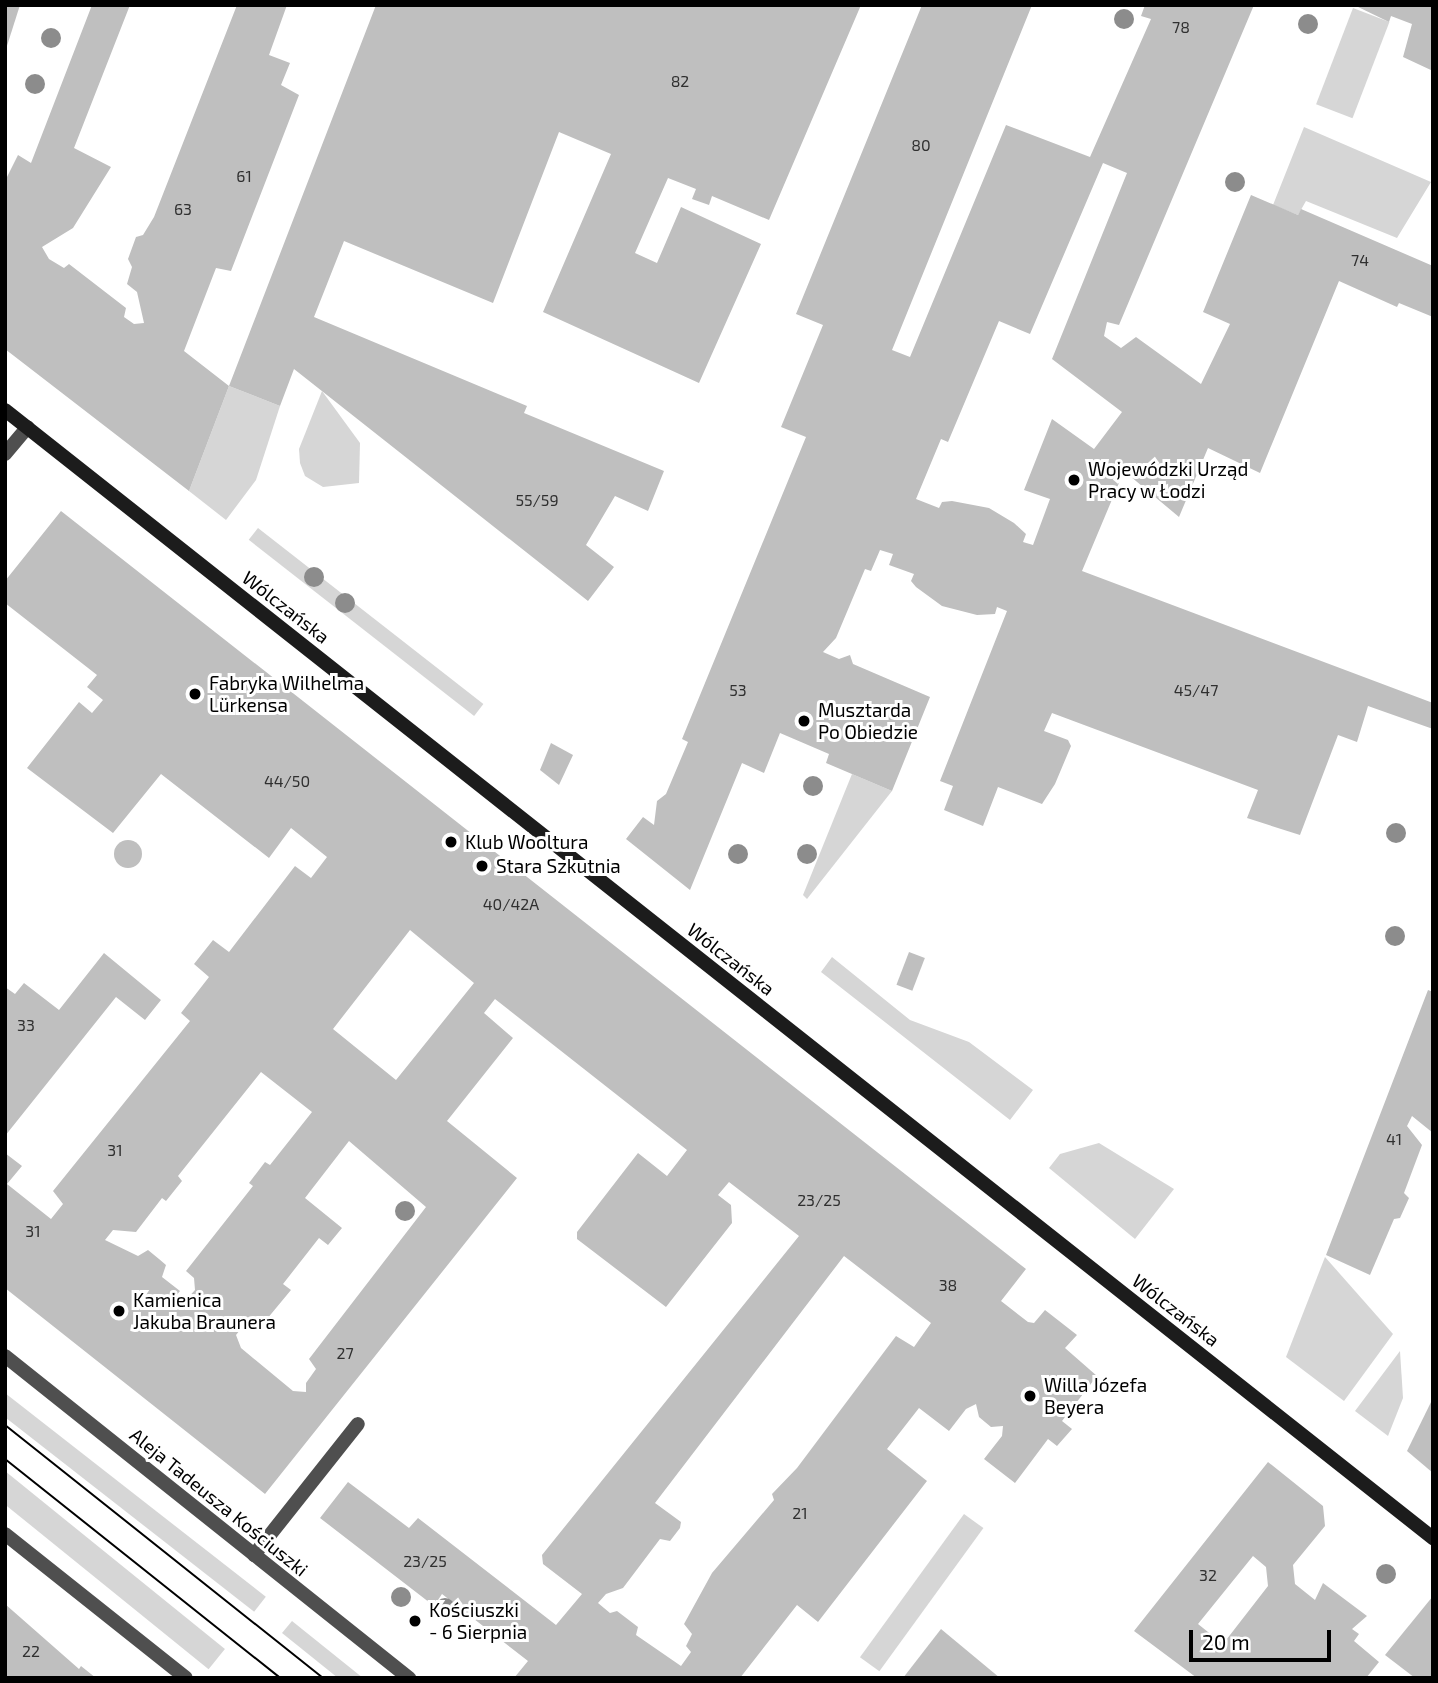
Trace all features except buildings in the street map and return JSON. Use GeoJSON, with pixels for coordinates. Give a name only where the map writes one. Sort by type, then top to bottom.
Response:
{"type":"FeatureCollection","features":[{"type":"Feature","properties":{"kind":"main road","name":"Wólczańska"},"geometry":{"type":"LineString","coordinates":[[5,410],[1433,1538]]}},
{"type":"Feature","properties":{"kind":"street"},"geometry":{"type":"LineString","coordinates":[[5,454],[28,427]]}},
{"type":"Feature","properties":{"kind":"street","name":"Aleja Tadeusza Kościuszki"},"geometry":{"type":"LineString","coordinates":[[5,1356],[410,1678]]}},
{"type":"Feature","properties":{"kind":"street"},"geometry":{"type":"LineString","coordinates":[[254,1555],[358,1424]]}},
{"type":"Feature","properties":{"kind":"street"},"geometry":{"type":"LineString","coordinates":[[5,1534],[186,1678]]}},
{"type":"Feature","properties":{"kind":"shaded area"},"geometry":{"type":"Polygon","coordinates":[[[1353,8],[1389,22],[1352,118],[1316,104],[1353,8]]]}},
{"type":"Feature","properties":{"kind":"shaded area"},"geometry":{"type":"Polygon","coordinates":[[[1304,127],[1431,182],[1397,238],[1306,201],[1298,215],[1273,205],[1304,127]]]}},
{"type":"Feature","properties":{"kind":"shaded area"},"geometry":{"type":"Polygon","coordinates":[[[229,386],[280,406],[256,480],[226,520],[189,491],[229,386]]]}},
{"type":"Feature","properties":{"kind":"shaded area"},"geometry":{"type":"Polygon","coordinates":[[[322,391],[360,443],[359,483],[323,487],[305,476],[299,449],[322,391]]]}},
{"type":"Feature","properties":{"kind":"shaded area"},"geometry":{"type":"Polygon","coordinates":[[[258,528],[483,704],[474,716],[249,540],[258,528]]]}},
{"type":"Feature","properties":{"kind":"shaded area"},"geometry":{"type":"Polygon","coordinates":[[[852,774],[892,791],[807,899],[803,895],[852,774]]]}},
{"type":"Feature","properties":{"kind":"shaded area"},"geometry":{"type":"Polygon","coordinates":[[[832,957],[910,1020],[969,1042],[1033,1090],[1010,1120],[821,972],[832,957]]]}},
{"type":"Feature","properties":{"kind":"shaded area"},"geometry":{"type":"Polygon","coordinates":[[[1099,1143],[1174,1189],[1135,1239],[1049,1168],[1060,1154],[1099,1143]]]}},
{"type":"Feature","properties":{"kind":"shaded area"},"geometry":{"type":"Polygon","coordinates":[[[1325,1257],[1393,1334],[1344,1401],[1286,1357],[1325,1257]]]}},
{"type":"Feature","properties":{"kind":"shaded area"},"geometry":{"type":"Polygon","coordinates":[[[1400,1351],[1403,1398],[1388,1436],[1355,1411],[1400,1351]]]}},
{"type":"Feature","properties":{"kind":"shaded area"},"geometry":{"type":"Polygon","coordinates":[[[5,1393],[266,1597],[254,1612],[5,1417],[5,1393]]]}},
{"type":"Feature","properties":{"kind":"shaded area"},"geometry":{"type":"Polygon","coordinates":[[[5,1471],[225,1649],[209,1669],[5,1504],[5,1471]]]}},
{"type":"Feature","properties":{"kind":"shaded area"},"geometry":{"type":"Polygon","coordinates":[[[964,1514],[983,1528],[879,1671],[860,1657],[964,1514]]]}},
{"type":"Feature","properties":{"kind":"shaded area"},"geometry":{"type":"Polygon","coordinates":[[[292,1621],[363,1678],[338,1678],[282,1633],[292,1621]]]}},
{"type":"Feature","properties":{"kind":"tram line"},"geometry":{"type":"LineString","coordinates":[[5,1425],[323,1678]]}},
{"type":"Feature","properties":{"kind":"tram line"},"geometry":{"type":"LineString","coordinates":[[5,1459],[280,1678]]}},
{"type":"Feature","properties":{"kind":"place","name":"Wojewódzki Urząd Pracy w Łodzi"},"geometry":{"type":"Point","coordinates":[1074,480]}},
{"type":"Feature","properties":{"kind":"place","name":"Fabryka Wilhelma Lürkensa"},"geometry":{"type":"Point","coordinates":[195,694]}},
{"type":"Feature","properties":{"kind":"place","name":"Musztarda Po Obiedzie"},"geometry":{"type":"Point","coordinates":[804,721]}},
{"type":"Feature","properties":{"kind":"place","name":"Klub Wooltura"},"geometry":{"type":"Point","coordinates":[451,842]}},
{"type":"Feature","properties":{"kind":"place","name":"Stara Szkutnia"},"geometry":{"type":"Point","coordinates":[482,866]}},
{"type":"Feature","properties":{"kind":"place","name":"Kamienica Jakuba Braunera"},"geometry":{"type":"Point","coordinates":[119,1311]}},
{"type":"Feature","properties":{"kind":"place","name":"Willa Józefa Beyera"},"geometry":{"type":"Point","coordinates":[1030,1396]}},
{"type":"Feature","properties":{"kind":"place","name":"Kościuszki - 6 Sierpnia"},"geometry":{"type":"Point","coordinates":[415,1621]}}]}
